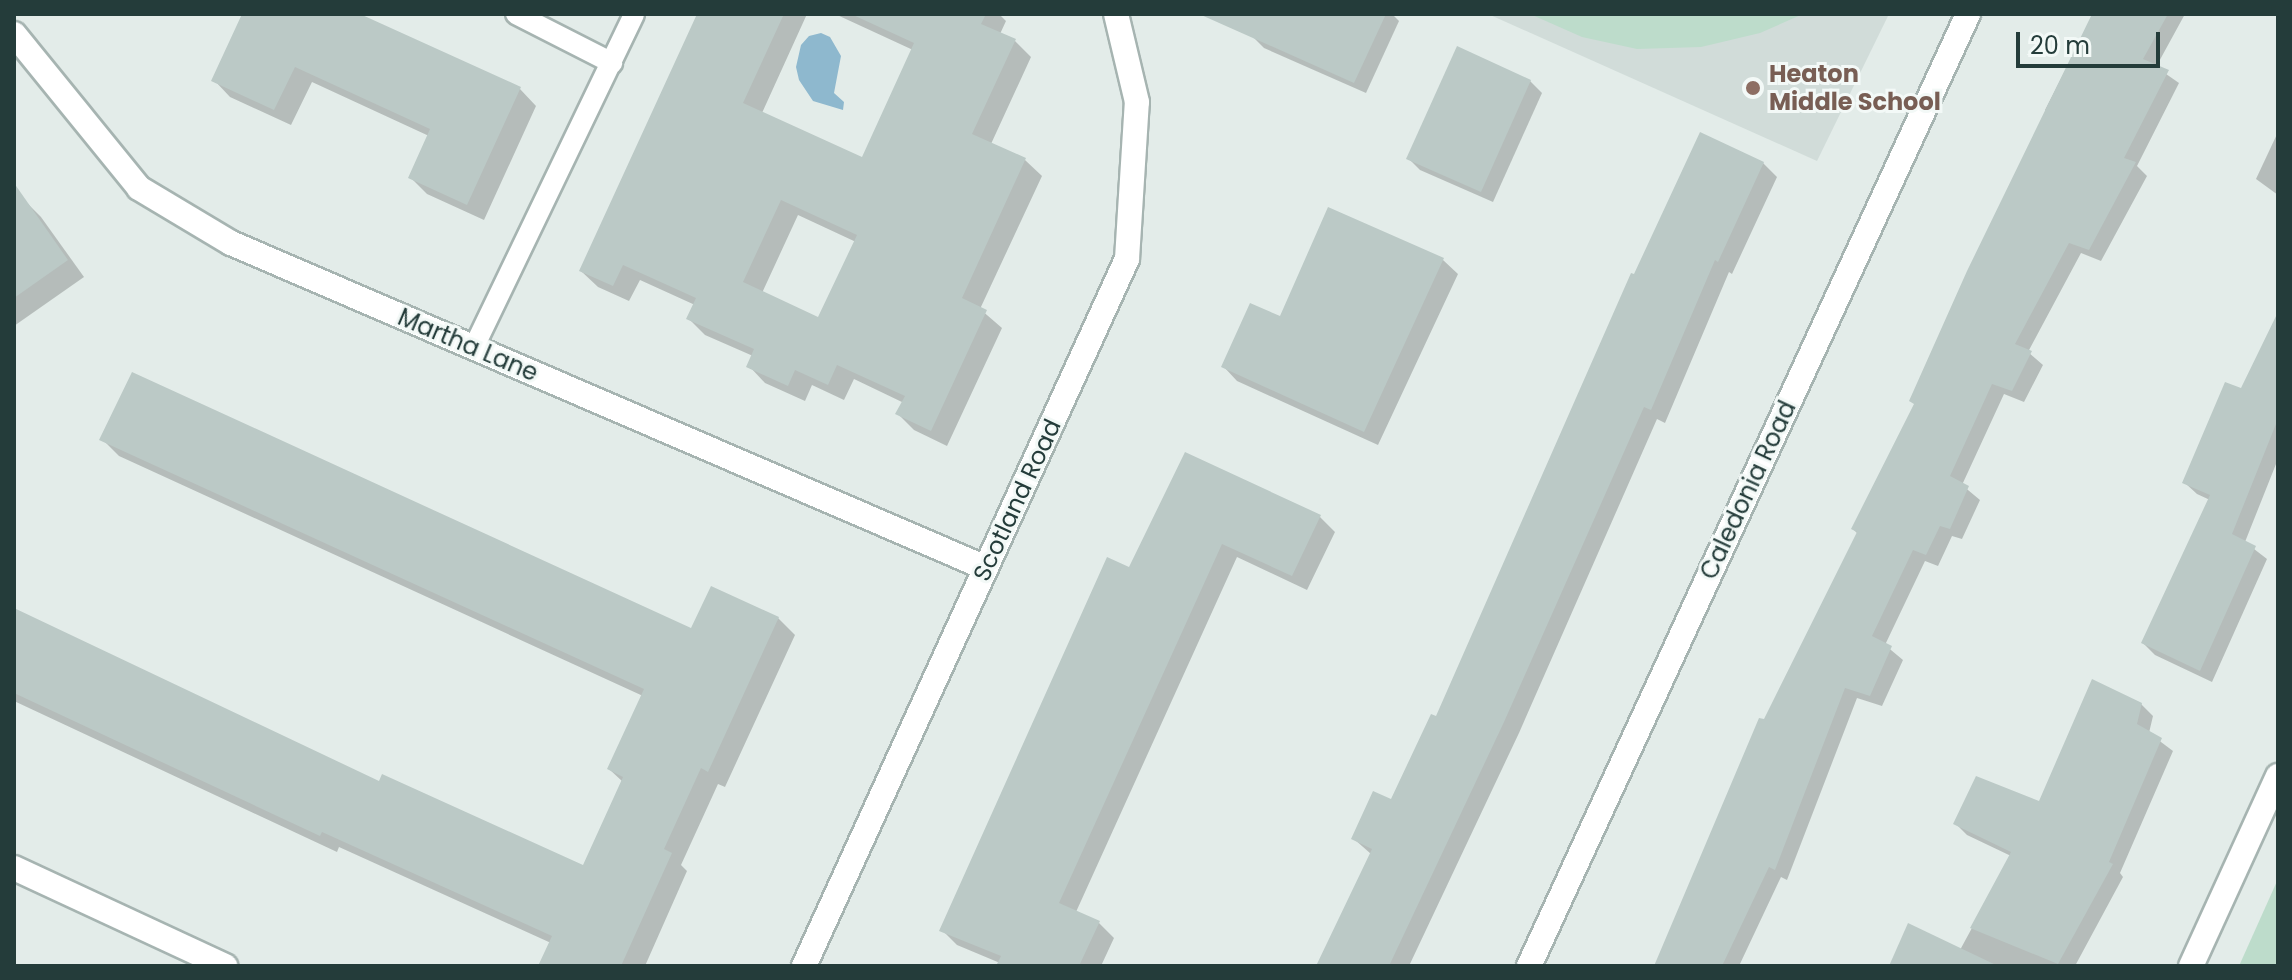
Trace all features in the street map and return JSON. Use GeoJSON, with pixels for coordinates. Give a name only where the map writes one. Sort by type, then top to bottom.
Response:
{"type":"FeatureCollection","features":[{"type":"Feature","properties":{"kind":"street","name":"Scotland Road"},"geometry":{"type":"LineString","coordinates":[[804,966],[1127,259],[1137,102],[1116,14]]}},
{"type":"Feature","properties":{"kind":"street","name":"Caledonia Road"},"geometry":{"type":"LineString","coordinates":[[1529,966],[1968,14]]}},
{"type":"Feature","properties":{"kind":"street","name":"Martha Lane"},"geometry":{"type":"LineString","coordinates":[[14,34],[139,188],[231,243],[986,568]]}},
{"type":"Feature","properties":{"kind":"street"},"geometry":{"type":"LineString","coordinates":[[2191,966],[2276,785]]}},
{"type":"Feature","properties":{"kind":"street"},"geometry":{"type":"LineString","coordinates":[[14,868],[225,966]]}},
{"type":"Feature","properties":{"kind":"lane"},"geometry":{"type":"LineString","coordinates":[[516,14],[612,63]]}},
{"type":"Feature","properties":{"kind":"lane"},"geometry":{"type":"LineString","coordinates":[[474,347],[634,14]]}},
{"type":"Feature","properties":{"kind":"shaded area","name":"Heaton Middle School"},"geometry":{"type":"Polygon","coordinates":[[[1488,14],[1889,14],[1817,161],[1488,14]]]}},
{"type":"Feature","properties":{"kind":"green space"},"geometry":{"type":"Polygon","coordinates":[[[1530,14],[1803,14],[1760,33],[1701,47],[1637,49],[1582,37],[1530,14]]]}},
{"type":"Feature","properties":{"kind":"green space"},"geometry":{"type":"Polygon","coordinates":[[[2278,879],[2278,966],[2239,966],[2278,879]]]}},
{"type":"Feature","properties":{"kind":"water"},"geometry":{"type":"Polygon","coordinates":[[[821,33],[830,37],[841,56],[834,93],[844,102],[843,110],[813,101],[799,80],[796,67],[801,45],[809,36],[821,33]]]}},
{"type":"Feature","properties":{"kind":"building"},"geometry":{"type":"Polygon","coordinates":[[[242,14],[360,14],[521,87],[467,205],[408,178],[430,129],[295,67],[274,110],[211,81],[242,14]]]}},
{"type":"Feature","properties":{"kind":"building"},"geometry":{"type":"Polygon","coordinates":[[[697,14],[784,14],[743,103],[862,157],[914,43],[851,14],[986,14],[981,24],[1016,39],[972,134],[1026,158],[962,298],[987,310],[931,431],[895,414],[905,396],[837,365],[828,385],[795,370],[788,386],[746,367],[754,349],[686,319],[696,298],[623,265],[613,286],[579,271],[697,14]],[[781,200],[743,282],[818,317],[857,235],[781,200]]]}},
{"type":"Feature","properties":{"kind":"building"},"geometry":{"type":"Polygon","coordinates":[[[1199,14],[1386,14],[1354,83],[1199,14]]]}},
{"type":"Feature","properties":{"kind":"building"},"geometry":{"type":"Polygon","coordinates":[[[2092,14],[2168,14],[2143,59],[2169,70],[2124,158],[2136,162],[2089,250],[2069,243],[2015,344],[2032,351],[2012,391],[1992,384],[1950,476],[1969,486],[1950,529],[1940,526],[1926,555],[1913,550],[1872,636],[1892,646],[1870,696],[1845,688],[1775,870],[1769,867],[1722,966],[1654,966],[1759,718],[1764,719],[1857,532],[1851,529],[1914,404],[1909,401],[1967,271],[2092,14]]]}},
{"type":"Feature","properties":{"kind":"building"},"geometry":{"type":"Polygon","coordinates":[[[1457,46],[1531,80],[1481,192],[1406,159],[1457,46]]]}},
{"type":"Feature","properties":{"kind":"building"},"geometry":{"type":"Polygon","coordinates":[[[1700,132],[1764,162],[1718,262],[1715,260],[1651,410],[1644,407],[1504,722],[1389,966],[1316,966],[1372,849],[1351,839],[1373,791],[1391,799],[1431,714],[1436,716],[1631,273],[1634,274],[1700,132]]]}},
{"type":"Feature","properties":{"kind":"building"},"geometry":{"type":"Polygon","coordinates":[[[14,183],[68,260],[14,298],[14,183]]]}},
{"type":"Feature","properties":{"kind":"building"},"geometry":{"type":"Polygon","coordinates":[[[1328,207],[1444,258],[1364,432],[1221,367],[1250,303],[1280,316],[1328,207]]]}},
{"type":"Feature","properties":{"kind":"building"},"geometry":{"type":"Polygon","coordinates":[[[2278,312],[2278,419],[2232,534],[2256,546],[2200,671],[2141,643],[2210,495],[2182,483],[2225,382],[2241,388],[2278,312]]]}},
{"type":"Feature","properties":{"kind":"building"},"geometry":{"type":"Polygon","coordinates":[[[132,372],[691,628],[711,586],[779,617],[708,772],[701,768],[664,849],[672,853],[621,966],[538,966],[552,936],[322,832],[320,836],[14,693],[14,608],[379,781],[382,774],[583,865],[623,777],[607,769],[644,689],[99,440],[132,372]]]}},
{"type":"Feature","properties":{"kind":"building"},"geometry":{"type":"Polygon","coordinates":[[[1185,452],[1321,515],[1292,576],[1222,544],[1059,903],[1100,921],[1079,966],[996,966],[1001,956],[939,931],[1107,557],[1129,567],[1185,452]]]}},
{"type":"Feature","properties":{"kind":"building"},"geometry":{"type":"Polygon","coordinates":[[[2092,679],[2142,703],[2137,724],[2162,738],[2109,862],[2113,864],[2058,964],[1970,928],[2011,852],[1953,824],[1976,776],[2039,801],[2092,679]]]}},
{"type":"Feature","properties":{"kind":"building"},"geometry":{"type":"Polygon","coordinates":[[[1908,923],[1998,966],[1889,966],[1908,923]]]}},
{"type":"Feature","properties":{"kind":"place","name":"Heaton Middle School"},"geometry":{"type":"Point","coordinates":[1753,88]}}]}
